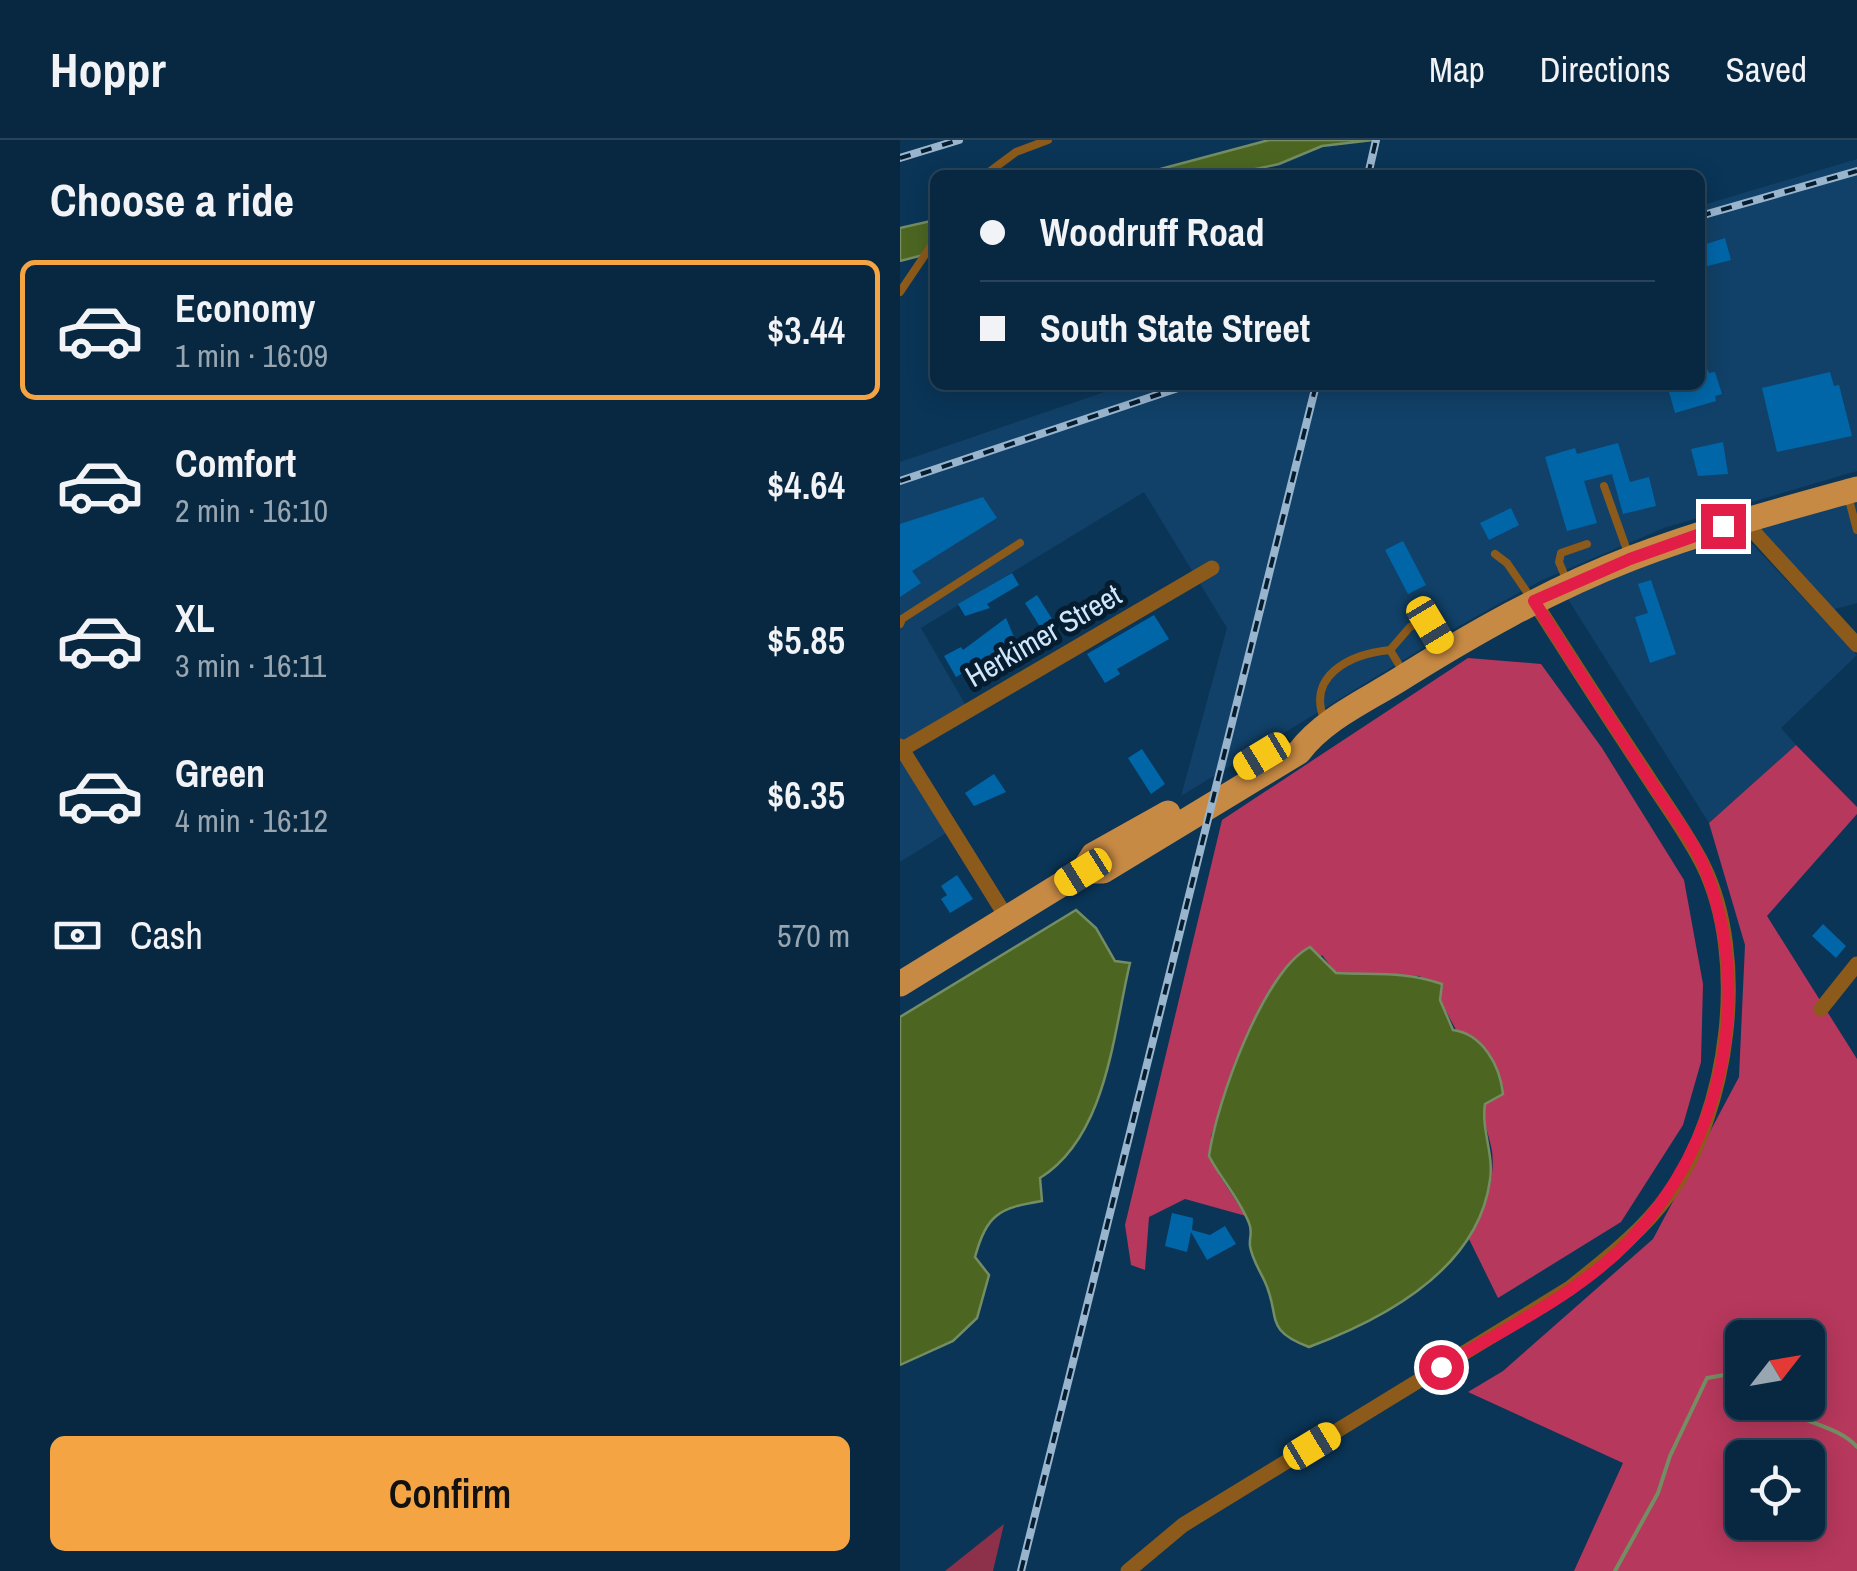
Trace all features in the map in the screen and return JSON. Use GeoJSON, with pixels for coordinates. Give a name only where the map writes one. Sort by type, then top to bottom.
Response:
{"type":"FeatureCollection","features":[{"type":"Feature","properties":{"kind":"main road"},"geometry":{"type":"LineString","coordinates":[[900,984],[1083,872],[1093,855],[1290,738],[1320,730],[1534,601],[1630,559],[1743,520],[1852,490]]}},
{"type":"Feature","properties":{"kind":"street"},"geometry":{"type":"LineString","coordinates":[[1743,520],[1857,645]]}},
{"type":"Feature","properties":{"kind":"street","name":"Herkimer Street"},"geometry":{"type":"LineString","coordinates":[[901,748],[1212,568]]}},
{"type":"Feature","properties":{"kind":"street"},"geometry":{"type":"LineString","coordinates":[[1128,1571],[1184,1525],[1570,1288],[1628,1242],[1670,1192],[1695,1146],[1716,1091],[1728,996],[1726,944],[1704,868],[1534,601]]}},
{"type":"Feature","properties":{"kind":"street"},"geometry":{"type":"LineString","coordinates":[[901,748],[1007,918]]}},
{"type":"Feature","properties":{"kind":"street"},"geometry":{"type":"LineString","coordinates":[[1821,1010],[1857,964]]}},
{"type":"Feature","properties":{"kind":"lane"},"geometry":{"type":"LineString","coordinates":[[992,170],[1016,152],[1048,140]]}},
{"type":"Feature","properties":{"kind":"lane"},"geometry":{"type":"LineString","coordinates":[[900,292],[930,247]]}},
{"type":"Feature","properties":{"kind":"lane"},"geometry":{"type":"LineString","coordinates":[[1604,486],[1630,559]]}},
{"type":"Feature","properties":{"kind":"lane"},"geometry":{"type":"LineString","coordinates":[[1852,490],[1857,530]]}},
{"type":"Feature","properties":{"kind":"lane"},"geometry":{"type":"LineString","coordinates":[[900,624],[902,618],[1020,543]]}},
{"type":"Feature","properties":{"kind":"lane"},"geometry":{"type":"LineString","coordinates":[[1568,586],[1559,562],[1561,553],[1586,544]]}},
{"type":"Feature","properties":{"kind":"lane"},"geometry":{"type":"LineString","coordinates":[[1495,554],[1534,601]]}},
{"type":"Feature","properties":{"kind":"lane"},"geometry":{"type":"LineString","coordinates":[[1320,730],[1320,684],[1328,674],[1367,652],[1390,650],[1410,626],[1421,621],[1430,625],[1446,651]]}},
{"type":"Feature","properties":{"kind":"lane"},"geometry":{"type":"LineString","coordinates":[[1390,650],[1406,676]]}},
{"type":"Feature","properties":{"kind":"shaded area"},"geometry":{"type":"Polygon","coordinates":[[[1269,140],[1373,140],[1322,146],[1279,164],[1251,170],[1157,170],[1269,140]]]}},
{"type":"Feature","properties":{"kind":"shaded area"},"geometry":{"type":"Polygon","coordinates":[[[1857,159],[1857,471],[1664,528],[1542,580],[1459,626],[1181,796],[1227,628],[1144,492],[921,628],[972,716],[909,752],[956,827],[900,862],[900,462],[1110,390],[1705,390],[1705,205],[1857,159]]]}},
{"type":"Feature","properties":{"kind":"shaded area"},"geometry":{"type":"Polygon","coordinates":[[[930,221],[930,253],[900,261],[900,228],[930,221]]]}},
{"type":"Feature","properties":{"kind":"shaded area"},"geometry":{"type":"Polygon","coordinates":[[[1857,498],[1857,603],[1828,611],[1746,528],[1857,498]]]}},
{"type":"Feature","properties":{"kind":"shaded area"},"geometry":{"type":"Polygon","coordinates":[[[1740,531],[1857,655],[1781,728],[1796,745],[1709,823],[1566,596],[1629,567],[1740,531]]]}},
{"type":"Feature","properties":{"kind":"shaded area"},"geometry":{"type":"Polygon","coordinates":[[[1468,658],[1541,664],[1602,748],[1684,880],[1703,984],[1701,1062],[1683,1125],[1621,1222],[1498,1298],[1468,1237],[1483,1207],[1492,1174],[1484,1111],[1485,1104],[1493,1099],[1447,1013],[1420,976],[1336,973],[1322,955],[1245,1041],[1211,1136],[1219,1175],[1246,1216],[1185,1199],[1149,1217],[1145,1270],[1131,1265],[1125,1225],[1222,820],[1468,658]]]}},
{"type":"Feature","properties":{"kind":"shaded area"},"geometry":{"type":"Polygon","coordinates":[[[1796,745],[1857,807],[1857,814],[1767,916],[1857,1059],[1857,1571],[1574,1571],[1623,1463],[1468,1392],[1503,1371],[1653,1239],[1739,1077],[1745,945],[1709,823],[1796,745]]]}},
{"type":"Feature","properties":{"kind":"shaded area"},"geometry":{"type":"Polygon","coordinates":[[[1076,910],[1096,928],[1115,961],[1130,963],[1112,1051],[1093,1110],[1080,1137],[1062,1160],[1040,1178],[1042,1201],[1005,1210],[984,1231],[975,1257],[989,1275],[977,1318],[953,1341],[900,1365],[900,1017],[1076,910]]]}},
{"type":"Feature","properties":{"kind":"shaded area"},"geometry":{"type":"Polygon","coordinates":[[[1310,947],[1336,973],[1403,975],[1442,984],[1440,1000],[1453,1030],[1473,1038],[1488,1053],[1503,1094],[1485,1104],[1490,1180],[1482,1212],[1467,1240],[1447,1265],[1396,1305],[1309,1347],[1279,1328],[1270,1294],[1251,1251],[1249,1223],[1209,1156],[1221,1105],[1244,1041],[1275,982],[1310,947]]]}},
{"type":"Feature","properties":{"kind":"shaded area"},"geometry":{"type":"Polygon","coordinates":[[[1004,1524],[993,1571],[945,1571],[1004,1524]]]}},
{"type":"Feature","properties":{"kind":"building"},"geometry":{"type":"Polygon","coordinates":[[[1725,238],[1731,260],[1705,267],[1705,244],[1725,238]]]}},
{"type":"Feature","properties":{"kind":"building"},"geometry":{"type":"Polygon","coordinates":[[[1705,365],[1709,373],[1715,372],[1722,394],[1715,396],[1716,401],[1675,413],[1668,390],[1705,390],[1705,365]]]}},
{"type":"Feature","properties":{"kind":"building"},"geometry":{"type":"Polygon","coordinates":[[[1830,372],[1834,386],[1839,385],[1852,436],[1777,452],[1762,388],[1830,372]]]}},
{"type":"Feature","properties":{"kind":"building"},"geometry":{"type":"Polygon","coordinates":[[[1723,442],[1728,474],[1698,476],[1691,449],[1723,442]]]}},
{"type":"Feature","properties":{"kind":"building"},"geometry":{"type":"Polygon","coordinates":[[[1618,443],[1630,482],[1649,477],[1656,506],[1623,514],[1612,474],[1584,481],[1597,523],[1567,531],[1545,457],[1575,448],[1577,454],[1618,443]]]}},
{"type":"Feature","properties":{"kind":"building"},"geometry":{"type":"Polygon","coordinates":[[[983,497],[997,518],[912,571],[921,583],[900,597],[900,524],[983,497]]]}},
{"type":"Feature","properties":{"kind":"building"},"geometry":{"type":"Polygon","coordinates":[[[1511,508],[1519,525],[1489,540],[1480,523],[1511,508]]]}},
{"type":"Feature","properties":{"kind":"building"},"geometry":{"type":"Polygon","coordinates":[[[1403,541],[1426,585],[1408,594],[1385,550],[1403,541]]]}},
{"type":"Feature","properties":{"kind":"building"},"geometry":{"type":"Polygon","coordinates":[[[1012,573],[1019,585],[987,604],[990,608],[965,616],[958,604],[1012,573]]]}},
{"type":"Feature","properties":{"kind":"building"},"geometry":{"type":"Polygon","coordinates":[[[1651,580],[1676,654],[1650,663],[1635,617],[1648,613],[1638,584],[1651,580]]]}},
{"type":"Feature","properties":{"kind":"building"},"geometry":{"type":"Polygon","coordinates":[[[1037,595],[1054,622],[1042,630],[1025,603],[1037,595]]]}},
{"type":"Feature","properties":{"kind":"building"},"geometry":{"type":"Polygon","coordinates":[[[1154,615],[1169,639],[1117,669],[1120,674],[1105,683],[1087,654],[1154,615]]]}},
{"type":"Feature","properties":{"kind":"building"},"geometry":{"type":"Polygon","coordinates":[[[1006,618],[1019,649],[984,669],[981,663],[956,677],[944,656],[961,647],[963,650],[1006,618]]]}},
{"type":"Feature","properties":{"kind":"building"},"geometry":{"type":"Polygon","coordinates":[[[1142,749],[1165,784],[1151,794],[1128,758],[1142,749]]]}},
{"type":"Feature","properties":{"kind":"building"},"geometry":{"type":"Polygon","coordinates":[[[994,774],[1006,792],[974,806],[965,793],[994,774]]]}},
{"type":"Feature","properties":{"kind":"building"},"geometry":{"type":"Polygon","coordinates":[[[957,875],[973,899],[950,913],[941,899],[947,895],[941,886],[957,875]]]}},
{"type":"Feature","properties":{"kind":"building"},"geometry":{"type":"Polygon","coordinates":[[[1823,924],[1846,946],[1836,958],[1812,936],[1823,924]]]}},
{"type":"Feature","properties":{"kind":"building"},"geometry":{"type":"Polygon","coordinates":[[[1172,1213],[1193,1218],[1192,1230],[1210,1235],[1225,1226],[1236,1244],[1207,1260],[1191,1232],[1187,1252],[1165,1246],[1172,1213]]]}},
{"type":"Feature","properties":{"kind":"waterway"},"geometry":{"type":"LineString","coordinates":[[1615,1571],[1658,1493],[1670,1456],[1707,1378],[1725,1375]]}},
{"type":"Feature","properties":{"kind":"waterway"},"geometry":{"type":"LineString","coordinates":[[1807,1420],[1839,1433],[1857,1447]]}},
{"type":"Feature","properties":{"kind":"railway"},"geometry":{"type":"LineString","coordinates":[[900,158],[959,140]]}},
{"type":"Feature","properties":{"kind":"railway"},"geometry":{"type":"LineString","coordinates":[[1369,170],[1376,140]]}},
{"type":"Feature","properties":{"kind":"railway"},"geometry":{"type":"LineString","coordinates":[[1705,215],[1857,171]]}},
{"type":"Feature","properties":{"kind":"railway"},"geometry":{"type":"LineString","coordinates":[[900,481],[1172,390]]}},
{"type":"Feature","properties":{"kind":"railway"},"geometry":{"type":"LineString","coordinates":[[1021,1571],[1315,390]]}},
{"type":"Feature","properties":{"kind":"route"},"geometry":{"type":"LineString","coordinates":[[1441,1367],[1570,1288],[1628,1242],[1670,1192],[1695,1146],[1716,1091],[1725,1044],[1726,944],[1704,868],[1534,601],[1630,559],[1723,526]]}}]}
